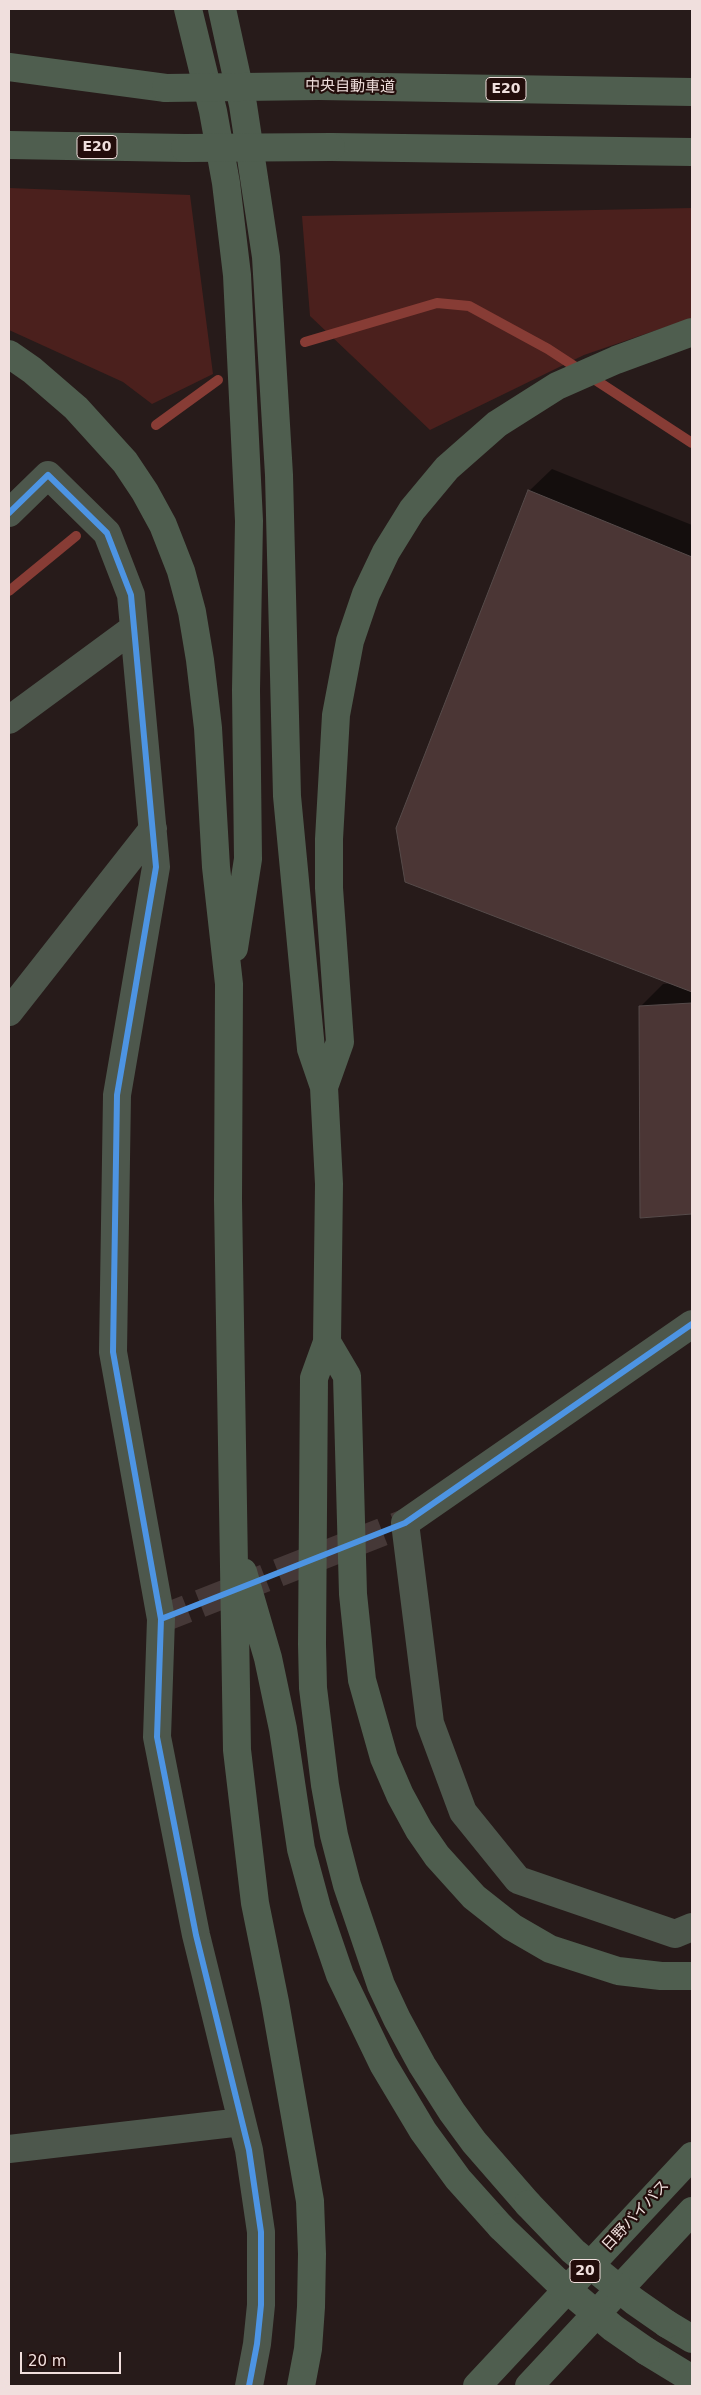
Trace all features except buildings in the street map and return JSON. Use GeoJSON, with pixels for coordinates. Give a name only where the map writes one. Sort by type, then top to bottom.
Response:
{"type":"FeatureCollection","features":[{"type":"Feature","properties":{"kind":"highway"},"geometry":{"type":"LineString","coordinates":[[188,9],[215,120],[226,183],[237,275],[249,521],[246,690],[248,859],[229,984]]}},
{"type":"Feature","properties":{"kind":"highway"},"geometry":{"type":"LineString","coordinates":[[222,9],[244,105],[266,256],[279,475],[287,796],[310,1048],[324,1087],[329,1184],[327,1342],[314,1378],[312,1644],[314,1698],[334,1835],[347,1886],[381,1985],[422,2065],[458,2120],[486,2157],[573,2251],[634,2301],[692,2339]]}},
{"type":"Feature","properties":{"kind":"highway"},"geometry":{"type":"LineString","coordinates":[[9,67],[166,88]]}},
{"type":"Feature","properties":{"kind":"highway","name":"中央自動車道"},"geometry":{"type":"LineString","coordinates":[[9,85],[166,88],[319,86],[692,92]]}},
{"type":"Feature","properties":{"kind":"highway","name":"E20"},"geometry":{"type":"LineString","coordinates":[[9,145],[692,152]]}},
{"type":"Feature","properties":{"kind":"highway"},"geometry":{"type":"LineString","coordinates":[[324,1087],[340,1042],[329,888],[329,839],[336,715],[350,641],[370,586],[386,552],[412,510],[447,468],[497,424],[557,386],[616,360],[692,332]]}},
{"type":"Feature","properties":{"kind":"highway"},"geometry":{"type":"LineString","coordinates":[[9,354],[32,370],[76,408],[125,462],[162,525],[181,571],[192,612],[200,660],[208,728],[216,867],[229,984],[228,1200],[237,1750],[242,1806],[255,1903],[276,2002],[310,2201],[311,2307],[308,2349],[301,2386]]}},
{"type":"Feature","properties":{"kind":"highway"},"geometry":{"type":"LineString","coordinates":[[327,1342],[347,1376],[353,1594],[362,1680],[384,1758],[400,1795],[419,1830],[437,1856],[474,1897],[512,1926],[550,1949],[618,1971],[661,1976],[692,1976]]}},
{"type":"Feature","properties":{"kind":"highway"},"geometry":{"type":"LineString","coordinates":[[233,1538],[268,1658],[284,1729],[301,1849],[317,1908],[340,1975],[383,2064],[423,2131],[458,2179],[501,2227],[564,2286],[613,2328],[692,2380]]}},
{"type":"Feature","properties":{"kind":"highway","name":"日野バイパス"},"geometry":{"type":"LineString","coordinates":[[477,2386],[692,2156]]}},
{"type":"Feature","properties":{"kind":"highway","name":"20"},"geometry":{"type":"LineString","coordinates":[[530,2386],[692,2211]]}},
{"type":"Feature","properties":{"kind":"street"},"geometry":{"type":"LineString","coordinates":[[9,513],[48,475],[107,533],[131,594],[156,867],[117,1095],[113,1352],[161,1619],[157,1737],[196,1935],[249,2150],[261,2232],[261,2305],[257,2344],[248,2386]]}},
{"type":"Feature","properties":{"kind":"street"},"geometry":{"type":"LineString","coordinates":[[9,720],[134,628]]}},
{"type":"Feature","properties":{"kind":"street"},"geometry":{"type":"LineString","coordinates":[[9,1012],[152,829]]}},
{"type":"Feature","properties":{"kind":"street"},"geometry":{"type":"LineString","coordinates":[[692,1324],[404,1523],[430,1723],[463,1812],[518,1880],[675,1934],[692,1927]]}},
{"type":"Feature","properties":{"kind":"street"},"geometry":{"type":"LineString","coordinates":[[9,2149],[242,2122]]}},
{"type":"Feature","properties":{"kind":"shaded area"},"geometry":{"type":"Polygon","coordinates":[[[9,188],[190,195],[213,374],[152,404],[123,382],[9,330],[9,188]]]}},
{"type":"Feature","properties":{"kind":"shaded area"},"geometry":{"type":"Polygon","coordinates":[[[692,208],[692,318],[584,355],[430,430],[310,316],[302,216],[692,208]]]}},
{"type":"Feature","properties":{"kind":"waterway"},"geometry":{"type":"LineString","coordinates":[[305,342],[437,303],[469,306],[548,349],[692,443]]}},
{"type":"Feature","properties":{"kind":"waterway"},"geometry":{"type":"LineString","coordinates":[[156,425],[218,380]]}},
{"type":"Feature","properties":{"kind":"waterway"},"geometry":{"type":"LineString","coordinates":[[9,591],[76,536]]}},
{"type":"Feature","properties":{"kind":"tunnel"},"geometry":{"type":"LineString","coordinates":[[161,1619],[405,1523]]}},
{"type":"Feature","properties":{"kind":"cycle path"},"geometry":{"type":"LineString","coordinates":[[9,513],[48,475],[107,533],[131,595],[156,867],[117,1095],[113,1352],[161,1619],[157,1737],[196,1935],[249,2150],[261,2232],[261,2305],[257,2344],[249,2386]]}},
{"type":"Feature","properties":{"kind":"cycle path"},"geometry":{"type":"LineString","coordinates":[[161,1619],[405,1523],[692,1324]]}}]}
